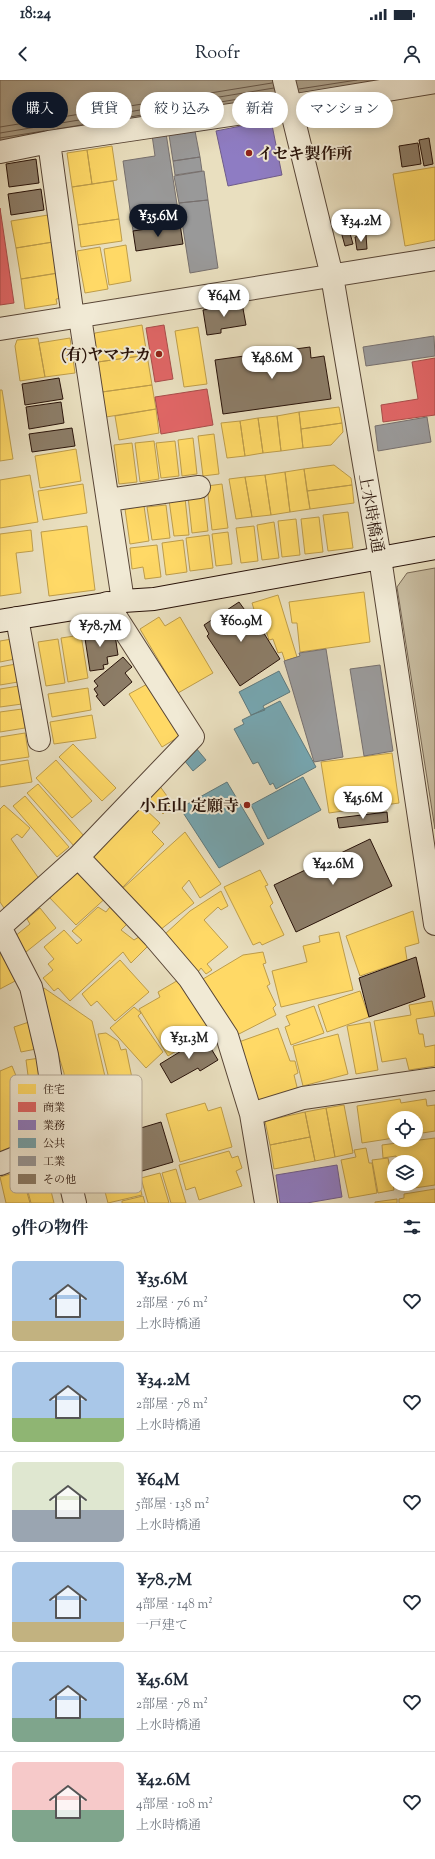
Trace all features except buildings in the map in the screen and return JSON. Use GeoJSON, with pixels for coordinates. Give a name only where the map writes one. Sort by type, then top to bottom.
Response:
{"type":"FeatureCollection","features":[{"type":"Feature","properties":{"kind":"street"},"geometry":{"type":"LineString","coordinates":[[288,95],[435,82]]}},
{"type":"Feature","properties":{"kind":"street","name":"上水時橋通"},"geometry":{"type":"LineString","coordinates":[[288,99],[332,276],[380,558],[435,924]]}},
{"type":"Feature","properties":{"kind":"street"},"geometry":{"type":"LineString","coordinates":[[0,152],[232,106]]}},
{"type":"Feature","properties":{"kind":"street"},"geometry":{"type":"LineString","coordinates":[[49,142],[108,500],[115,602],[193,737],[78,858],[0,927],[31,987],[47,1055],[50,1075]]}},
{"type":"Feature","properties":{"kind":"street"},"geometry":{"type":"LineString","coordinates":[[0,329],[435,258]]}},
{"type":"Feature","properties":{"kind":"street"},"geometry":{"type":"LineString","coordinates":[[108,500],[199,487]]}},
{"type":"Feature","properties":{"kind":"street"},"geometry":{"type":"LineString","coordinates":[[39,740],[9,619],[115,602],[154,599],[435,548]]}},
{"type":"Feature","properties":{"kind":"street"},"geometry":{"type":"LineString","coordinates":[[78,858],[154,937],[189,978],[227,1036],[251,1114],[266,1203]]}},
{"type":"Feature","properties":{"kind":"street"},"geometry":{"type":"LineString","coordinates":[[251,1114],[303,1098],[435,1079]]}},
{"type":"Feature","properties":{"kind":"street"},"geometry":{"type":"LineString","coordinates":[[0,1164],[10,1160]]}},
{"type":"Feature","properties":{"kind":"street"},"geometry":{"type":"LineString","coordinates":[[73,1193],[75,1203]]}},
{"type":"Feature","properties":{"kind":"shaded area"},"geometry":{"type":"Polygon","coordinates":[[[435,568],[435,829],[397,587],[407,573],[435,568]]]}},
{"type":"Feature","properties":{"kind":"water"},"geometry":{"type":"Polygon","coordinates":[[[0,80],[381,80],[307,92],[296,92],[296,94],[288,95],[288,92],[232,92],[232,104],[224,106],[224,92],[140,92],[140,119],[132,121],[132,92],[76,92],[76,128],[86,128],[0,142],[0,80]]]}},
{"type":"Feature","properties":{"kind":"place","name":"イセキ製作所"},"geometry":{"type":"Point","coordinates":[249,153]}},
{"type":"Feature","properties":{"kind":"place","name":"(有)ヤマナカ"},"geometry":{"type":"Point","coordinates":[159,354]}},
{"type":"Feature","properties":{"kind":"place","name":"小丘山 定願寺"},"geometry":{"type":"Point","coordinates":[247,805]}}]}
